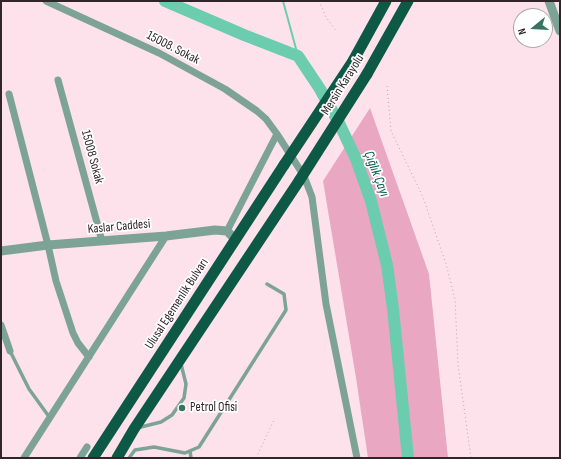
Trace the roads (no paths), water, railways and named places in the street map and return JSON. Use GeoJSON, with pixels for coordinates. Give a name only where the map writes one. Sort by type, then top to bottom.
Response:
{"type":"FeatureCollection","features":[{"type":"Feature","properties":{"kind":"highway","name":"Mersin Karayolu"},"geometry":{"type":"LineString","coordinates":[[284,165],[353,60],[386,1]]}},
{"type":"Feature","properties":{"kind":"highway","name":"Mersin Karayolu"},"geometry":{"type":"LineString","coordinates":[[180,361],[299,181],[367,74],[408,1]]}},
{"type":"Feature","properties":{"kind":"highway","name":"Ulusal Egemenlik Bulvarı"},"geometry":{"type":"LineString","coordinates":[[93,458],[284,165]]}},
{"type":"Feature","properties":{"kind":"highway"},"geometry":{"type":"LineString","coordinates":[[117,458],[134,429],[180,361]]}},
{"type":"Feature","properties":{"kind":"street","name":"15008. Sokak"},"geometry":{"type":"LineString","coordinates":[[46,1],[159,53],[225,89],[257,111],[266,119],[277,134],[304,176],[312,198],[326,304],[357,458]]}},
{"type":"Feature","properties":{"kind":"street"},"geometry":{"type":"LineString","coordinates":[[550,1],[560,31]]}},
{"type":"Feature","properties":{"kind":"street","name":"15008 Sokak"},"geometry":{"type":"LineString","coordinates":[[58,80],[102,241]]}},
{"type":"Feature","properties":{"kind":"street"},"geometry":{"type":"LineString","coordinates":[[10,94],[48,245],[54,276],[67,317],[78,343],[88,356]]}},
{"type":"Feature","properties":{"kind":"street"},"geometry":{"type":"LineString","coordinates":[[236,240],[227,231],[277,134]]}},
{"type":"Feature","properties":{"kind":"street","name":"Kaslar Caddesi"},"geometry":{"type":"LineString","coordinates":[[1,251],[48,245],[166,236],[215,230],[227,231]]}},
{"type":"Feature","properties":{"kind":"street"},"geometry":{"type":"LineString","coordinates":[[24,458],[166,236]]}},
{"type":"Feature","properties":{"kind":"street"},"geometry":{"type":"LineString","coordinates":[[1,325],[10,351]]}},
{"type":"Feature","properties":{"kind":"street"},"geometry":{"type":"LineString","coordinates":[[80,458],[87,447]]}},
{"type":"Feature","properties":{"kind":"lane"},"geometry":{"type":"LineString","coordinates":[[129,458],[134,450],[154,448],[185,453],[199,447],[286,310],[284,294],[267,284]]}},
{"type":"Feature","properties":{"kind":"lane"},"geometry":{"type":"LineString","coordinates":[[10,351],[29,389],[50,418]]}},
{"type":"Feature","properties":{"kind":"lane"},"geometry":{"type":"LineString","coordinates":[[134,429],[161,422],[172,415],[184,398],[186,384],[180,361]]}},
{"type":"Feature","properties":{"kind":"lane"},"geometry":{"type":"LineString","coordinates":[[190,451],[191,458]]}},
{"type":"Feature","properties":{"kind":"waterway","name":"Çığlık Çayı"},"geometry":{"type":"LineString","coordinates":[[165,1],[244,35],[298,56],[320,89],[339,123],[356,159],[371,201],[387,265],[393,309],[408,458]]}},
{"type":"Feature","properties":{"kind":"waterway"},"geometry":{"type":"LineString","coordinates":[[283,1],[298,56]]}},
{"type":"Feature","properties":{"kind":"place","name":"Petrol Ofisi"},"geometry":{"type":"Point","coordinates":[182,408]}}]}
